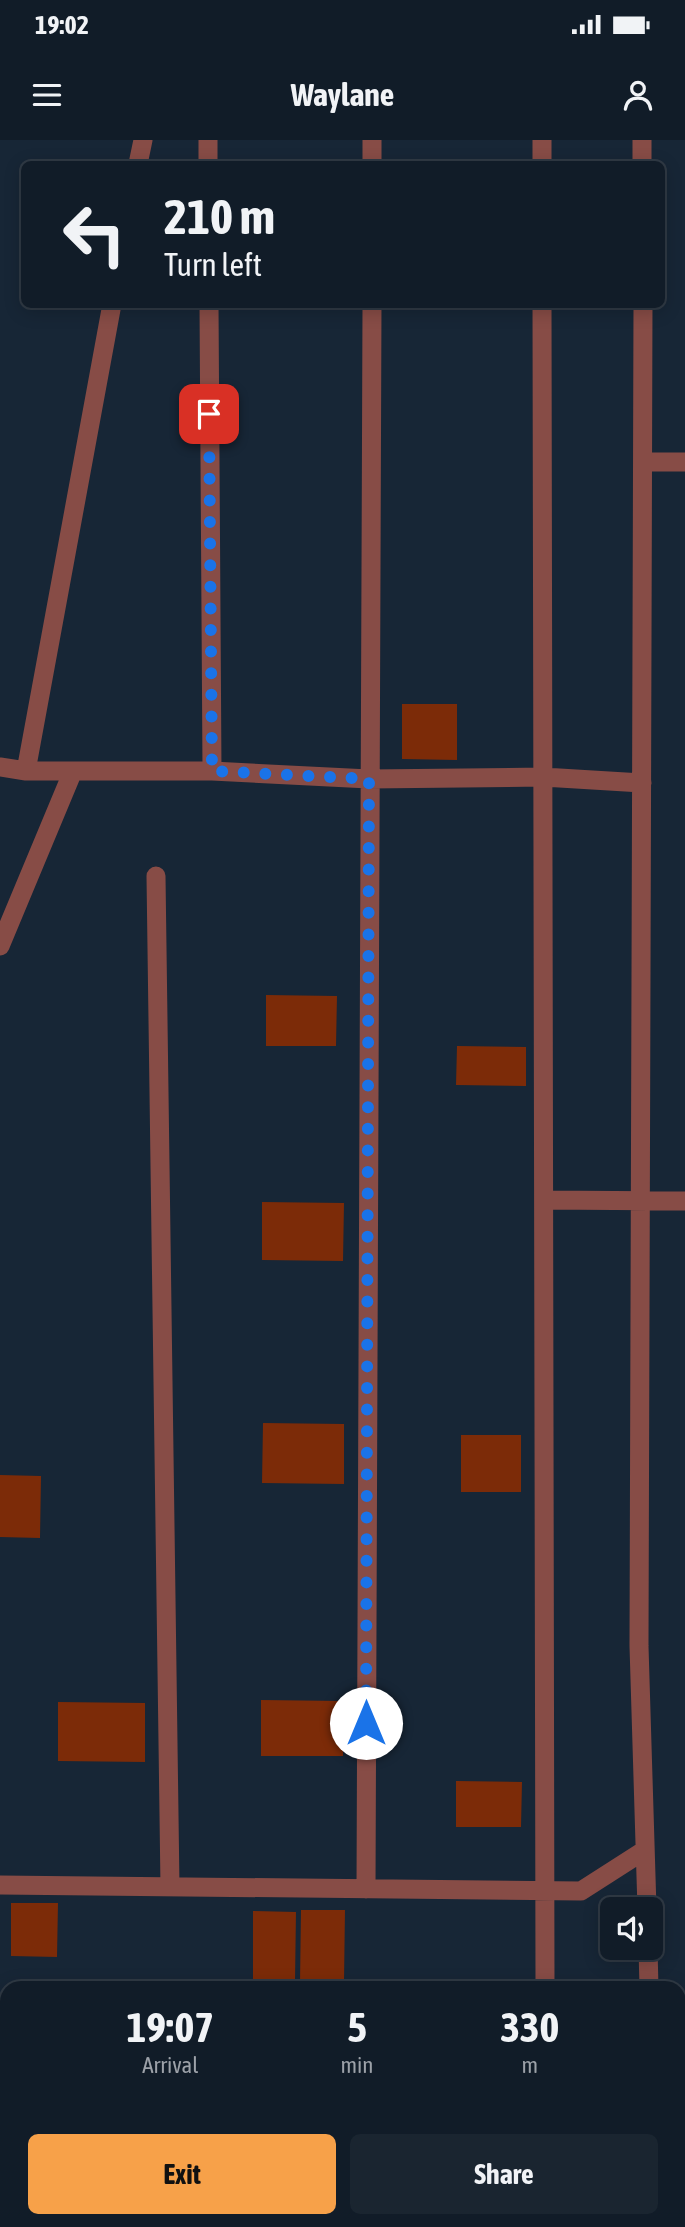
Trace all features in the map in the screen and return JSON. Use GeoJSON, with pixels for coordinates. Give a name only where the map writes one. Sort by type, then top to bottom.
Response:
{"type":"FeatureCollection","features":[{"type":"Feature","properties":{"kind":"street"},"geometry":{"type":"LineString","coordinates":[[139,161],[143,140]]}},
{"type":"Feature","properties":{"kind":"street"},"geometry":{"type":"LineString","coordinates":[[208,140],[208,161]]}},
{"type":"Feature","properties":{"kind":"street"},"geometry":{"type":"LineString","coordinates":[[372,140],[372,161]]}},
{"type":"Feature","properties":{"kind":"street"},"geometry":{"type":"LineString","coordinates":[[542,140],[542,161]]}},
{"type":"Feature","properties":{"kind":"street"},"geometry":{"type":"LineString","coordinates":[[642,140],[642,161]]}},
{"type":"Feature","properties":{"kind":"street"},"geometry":{"type":"LineString","coordinates":[[26,772],[111,308]]}},
{"type":"Feature","properties":{"kind":"street"},"geometry":{"type":"LineString","coordinates":[[209,308],[212,771]]}},
{"type":"Feature","properties":{"kind":"street"},"geometry":{"type":"LineString","coordinates":[[366,1889],[372,308]]}},
{"type":"Feature","properties":{"kind":"street"},"geometry":{"type":"LineString","coordinates":[[542,308],[545,1981]]}},
{"type":"Feature","properties":{"kind":"street"},"geometry":{"type":"LineString","coordinates":[[643,308],[639,1646],[647,1897]]}},
{"type":"Feature","properties":{"kind":"street"},"geometry":{"type":"LineString","coordinates":[[644,462],[685,462]]}},
{"type":"Feature","properties":{"kind":"street"},"geometry":{"type":"LineString","coordinates":[[0,767],[26,772],[212,771],[369,779],[543,777],[642,783]]}},
{"type":"Feature","properties":{"kind":"street"},"geometry":{"type":"LineString","coordinates":[[0,946],[73,771]]}},
{"type":"Feature","properties":{"kind":"street"},"geometry":{"type":"LineString","coordinates":[[156,876],[170,1886]]}},
{"type":"Feature","properties":{"kind":"street"},"geometry":{"type":"LineString","coordinates":[[544,1200],[685,1201]]}},
{"type":"Feature","properties":{"kind":"street"},"geometry":{"type":"LineString","coordinates":[[0,1885],[581,1891],[645,1850]]}},
{"type":"Feature","properties":{"kind":"street"},"geometry":{"type":"LineString","coordinates":[[648,1960],[649,1981]]}},
{"type":"Feature","properties":{"kind":"building"},"geometry":{"type":"Polygon","coordinates":[[[402,704],[457,704],[457,760],[402,759],[402,704]]]}},
{"type":"Feature","properties":{"kind":"building"},"geometry":{"type":"Polygon","coordinates":[[[266,995],[337,996],[336,1046],[266,1046],[266,995]]]}},
{"type":"Feature","properties":{"kind":"building"},"geometry":{"type":"Polygon","coordinates":[[[457,1046],[526,1047],[526,1086],[456,1085],[457,1046]]]}},
{"type":"Feature","properties":{"kind":"building"},"geometry":{"type":"Polygon","coordinates":[[[262,1202],[344,1203],[343,1261],[262,1260],[262,1202]]]}},
{"type":"Feature","properties":{"kind":"building"},"geometry":{"type":"Polygon","coordinates":[[[263,1423],[344,1424],[344,1484],[262,1483],[263,1423]]]}},
{"type":"Feature","properties":{"kind":"building"},"geometry":{"type":"Polygon","coordinates":[[[461,1435],[521,1435],[521,1492],[461,1492],[461,1435]]]}},
{"type":"Feature","properties":{"kind":"building"},"geometry":{"type":"Polygon","coordinates":[[[0,1475],[41,1476],[40,1538],[0,1537],[0,1475]]]}},
{"type":"Feature","properties":{"kind":"building"},"geometry":{"type":"Polygon","coordinates":[[[261,1700],[344,1701],[343,1756],[261,1756],[261,1700]]]}},
{"type":"Feature","properties":{"kind":"building"},"geometry":{"type":"Polygon","coordinates":[[[58,1702],[145,1703],[145,1762],[58,1761],[58,1702]]]}},
{"type":"Feature","properties":{"kind":"building"},"geometry":{"type":"Polygon","coordinates":[[[456,1781],[522,1782],[521,1827],[456,1827],[456,1781]]]}},
{"type":"Feature","properties":{"kind":"building"},"geometry":{"type":"Polygon","coordinates":[[[11,1903],[58,1903],[57,1957],[11,1956],[11,1903]]]}},
{"type":"Feature","properties":{"kind":"building"},"geometry":{"type":"Polygon","coordinates":[[[301,1910],[345,1910],[344,1981],[300,1981],[301,1910]]]}},
{"type":"Feature","properties":{"kind":"building"},"geometry":{"type":"Polygon","coordinates":[[[253,1911],[296,1912],[295,1981],[253,1981],[253,1911]]]}},
{"type":"Feature","properties":{"kind":"route"},"geometry":{"type":"LineString","coordinates":[[209,414],[212,771],[369,779],[366,1723]]}}]}
